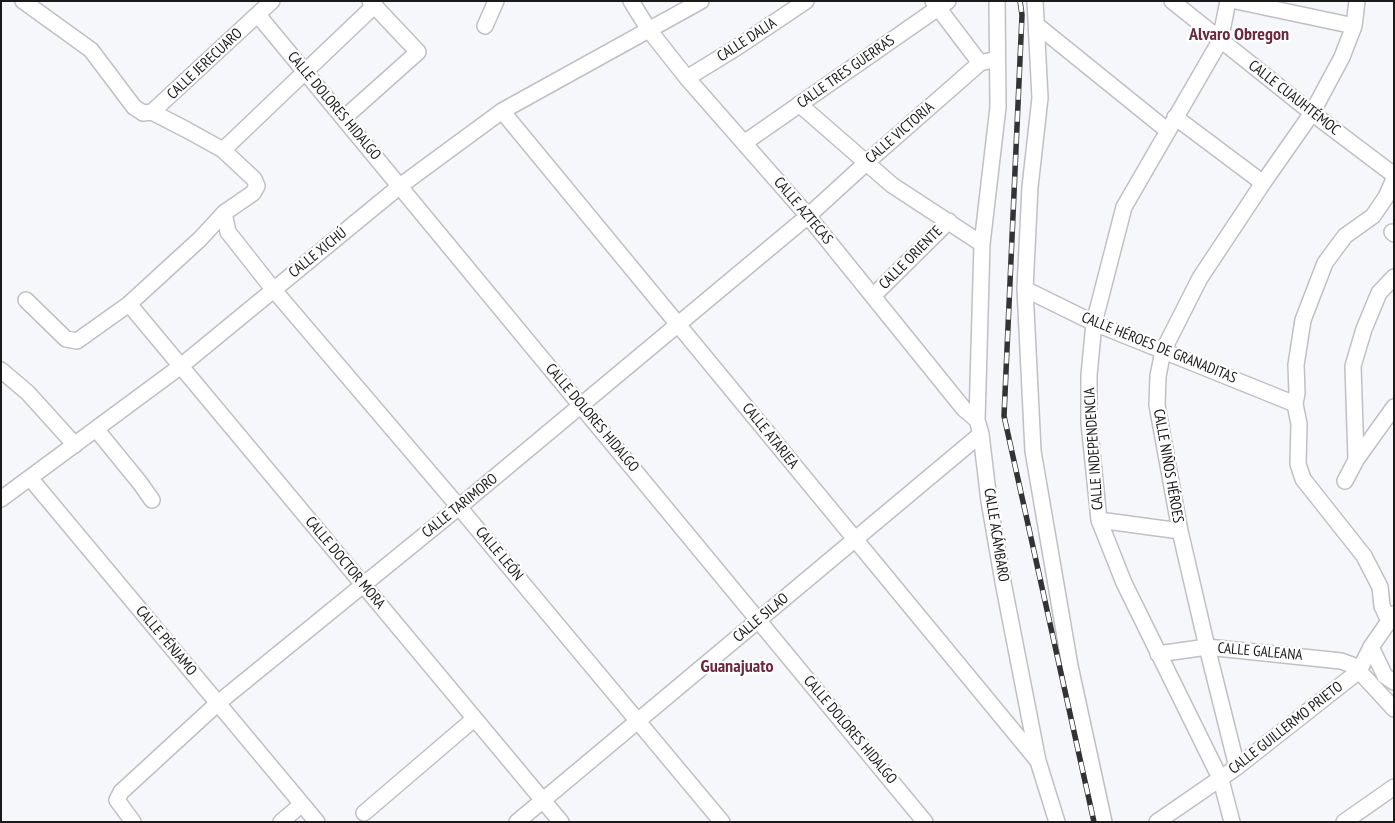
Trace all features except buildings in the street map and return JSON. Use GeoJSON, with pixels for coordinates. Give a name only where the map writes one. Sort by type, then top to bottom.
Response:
{"type":"FeatureCollection","features":[{"type":"Feature","properties":{"kind":"street"},"geometry":{"type":"LineString","coordinates":[[24,1],[91,50],[134,108],[143,113],[152,112],[223,150],[254,180],[257,186],[253,193],[224,213],[200,239],[129,304],[77,340],[66,339],[26,300]]}},
{"type":"Feature","properties":{"kind":"street","name":"CALLE JERECUARO"},"geometry":{"type":"LineString","coordinates":[[152,112],[272,1]]}},
{"type":"Feature","properties":{"kind":"street"},"geometry":{"type":"LineString","coordinates":[[485,26],[496,1]]}},
{"type":"Feature","properties":{"kind":"street","name":"CALLE AZTECAS"},"geometry":{"type":"LineString","coordinates":[[631,1],[649,30],[687,78],[808,216],[979,427]]}},
{"type":"Feature","properties":{"kind":"street","name":"CALLE XICHÚ"},"geometry":{"type":"LineString","coordinates":[[1,499],[181,366],[400,186],[502,111],[701,1]]}},
{"type":"Feature","properties":{"kind":"street","name":"CALLE DALIA"},"geometry":{"type":"LineString","coordinates":[[687,78],[806,1]]}},
{"type":"Feature","properties":{"kind":"street","name":"CALLE ACÁMBARO"},"geometry":{"type":"LineString","coordinates":[[997,1],[998,107],[982,244],[979,427],[994,528],[1038,761],[1057,822]]}},
{"type":"Feature","properties":{"kind":"street"},"geometry":{"type":"LineString","coordinates":[[1035,1],[1038,26],[1040,98],[1030,187],[1025,289],[1033,451],[1070,666],[1104,822]]}},
{"type":"Feature","properties":{"kind":"street","name":"CALLE CUAUHTÉMOC"},"geometry":{"type":"LineString","coordinates":[[1172,1],[1220,41],[1394,177]]}},
{"type":"Feature","properties":{"kind":"street","name":"CALLE INDEPENDENCIA"},"geometry":{"type":"LineString","coordinates":[[1228,1],[1220,41],[1124,207],[1094,323],[1089,375],[1089,423],[1099,520],[1124,583],[1221,780],[1232,822]]}},
{"type":"Feature","properties":{"kind":"street"},"geometry":{"type":"LineString","coordinates":[[1236,1],[1354,26]]}},
{"type":"Feature","properties":{"kind":"street","name":"CALLE NIÑOS HÉROES"},"geometry":{"type":"LineString","coordinates":[[1237,767],[1206,647],[1180,531],[1157,405],[1158,376],[1163,351],[1200,278],[1262,183],[1312,113],[1342,56],[1354,26],[1356,1]]}},
{"type":"Feature","properties":{"kind":"street"},"geometry":{"type":"LineString","coordinates":[[223,150],[372,3],[418,52],[344,118]]}},
{"type":"Feature","properties":{"kind":"street"},"geometry":{"type":"LineString","coordinates":[[940,3],[980,63]]}},
{"type":"Feature","properties":{"kind":"street","name":"CALLE TRES GUERRAS"},"geometry":{"type":"LineString","coordinates":[[744,143],[940,3]]}},
{"type":"Feature","properties":{"kind":"street","name":"CALLE DOLORES HIDALGO"},"geometry":{"type":"LineString","coordinates":[[258,15],[925,822]]}},
{"type":"Feature","properties":{"kind":"street"},"geometry":{"type":"LineString","coordinates":[[1038,26],[1172,124],[1262,183]]}},
{"type":"Feature","properties":{"kind":"street","name":"CALLE VICTORIA"},"geometry":{"type":"LineString","coordinates":[[808,216],[980,63],[998,59]]}},
{"type":"Feature","properties":{"kind":"street"},"geometry":{"type":"LineString","coordinates":[[799,104],[892,185],[949,220],[982,244]]}},
{"type":"Feature","properties":{"kind":"street","name":"CALLE ATARJEA"},"geometry":{"type":"LineString","coordinates":[[502,111],[1038,761]]}},
{"type":"Feature","properties":{"kind":"street"},"geometry":{"type":"LineString","coordinates":[[1391,618],[1382,606],[1380,586],[1364,556],[1303,479],[1298,464],[1299,424],[1295,404],[1297,393],[1296,364],[1303,320],[1325,264],[1345,236],[1373,216],[1386,197],[1394,177]]}},
{"type":"Feature","properties":{"kind":"street","name":"CALLE LEÓN"},"geometry":{"type":"LineString","coordinates":[[224,213],[228,232],[273,289],[460,506],[722,822]]}},
{"type":"Feature","properties":{"kind":"street","name":"CALLE TARIMORO"},"geometry":{"type":"LineString","coordinates":[[133,822],[117,800],[121,792],[218,703],[460,506],[808,216]]}},
{"type":"Feature","properties":{"kind":"street","name":"CALLE ORIENTE"},"geometry":{"type":"LineString","coordinates":[[873,296],[949,220]]}},
{"type":"Feature","properties":{"kind":"street"},"geometry":{"type":"LineString","coordinates":[[1356,460],[1353,366],[1364,329],[1379,293],[1394,278]]}},
{"type":"Feature","properties":{"kind":"street","name":"CALLE HÉROES DE GRANADITAS"},"geometry":{"type":"LineString","coordinates":[[1025,289],[1094,323],[1295,404]]}},
{"type":"Feature","properties":{"kind":"street","name":"CALLE DOCTOR MORA"},"geometry":{"type":"LineString","coordinates":[[129,304],[561,822]]}},
{"type":"Feature","properties":{"kind":"street"},"geometry":{"type":"LineString","coordinates":[[1,370],[28,393],[75,445]]}},
{"type":"Feature","properties":{"kind":"street"},"geometry":{"type":"LineString","coordinates":[[1345,481],[1356,460],[1394,407]]}},
{"type":"Feature","properties":{"kind":"street","name":"CALLE SILAO"},"geometry":{"type":"LineString","coordinates":[[517,822],[855,539],[979,427]]}},
{"type":"Feature","properties":{"kind":"street"},"geometry":{"type":"LineString","coordinates":[[96,428],[152,500]]}},
{"type":"Feature","properties":{"kind":"street","name":"CALLE PÉNJAMO"},"geometry":{"type":"LineString","coordinates":[[30,478],[317,822]]}},
{"type":"Feature","properties":{"kind":"street"},"geometry":{"type":"LineString","coordinates":[[1099,520],[1180,531]]}},
{"type":"Feature","properties":{"kind":"street","name":"CALLE GUILLERMO PRIETO"},"geometry":{"type":"LineString","coordinates":[[1156,822],[1221,780],[1359,671],[1371,647],[1391,618]]}},
{"type":"Feature","properties":{"kind":"street","name":"CALLE GALEANA"},"geometry":{"type":"LineString","coordinates":[[1158,654],[1206,647],[1341,660],[1359,671],[1394,709]]}},
{"type":"Feature","properties":{"kind":"street"},"geometry":{"type":"LineString","coordinates":[[1371,647],[1385,676],[1394,682]]}},
{"type":"Feature","properties":{"kind":"street"},"geometry":{"type":"LineString","coordinates":[[364,813],[474,719]]}},
{"type":"Feature","properties":{"kind":"street"},"geometry":{"type":"LineString","coordinates":[[1344,822],[1394,787]]}},
{"type":"Feature","properties":{"kind":"street"},"geometry":{"type":"LineString","coordinates":[[280,822],[302,804]]}},
{"type":"Feature","properties":{"kind":"railway"},"geometry":{"type":"LineString","coordinates":[[1020,1],[1022,15],[1004,416],[1094,822]]}},
{"type":"Feature","properties":{"kind":"district","name":"Alvaro Obregon"},"geometry":{"type":"Point","coordinates":[1239,35]}},
{"type":"Feature","properties":{"kind":"district","name":"Guanajuato"},"geometry":{"type":"Point","coordinates":[737,667]}}]}
